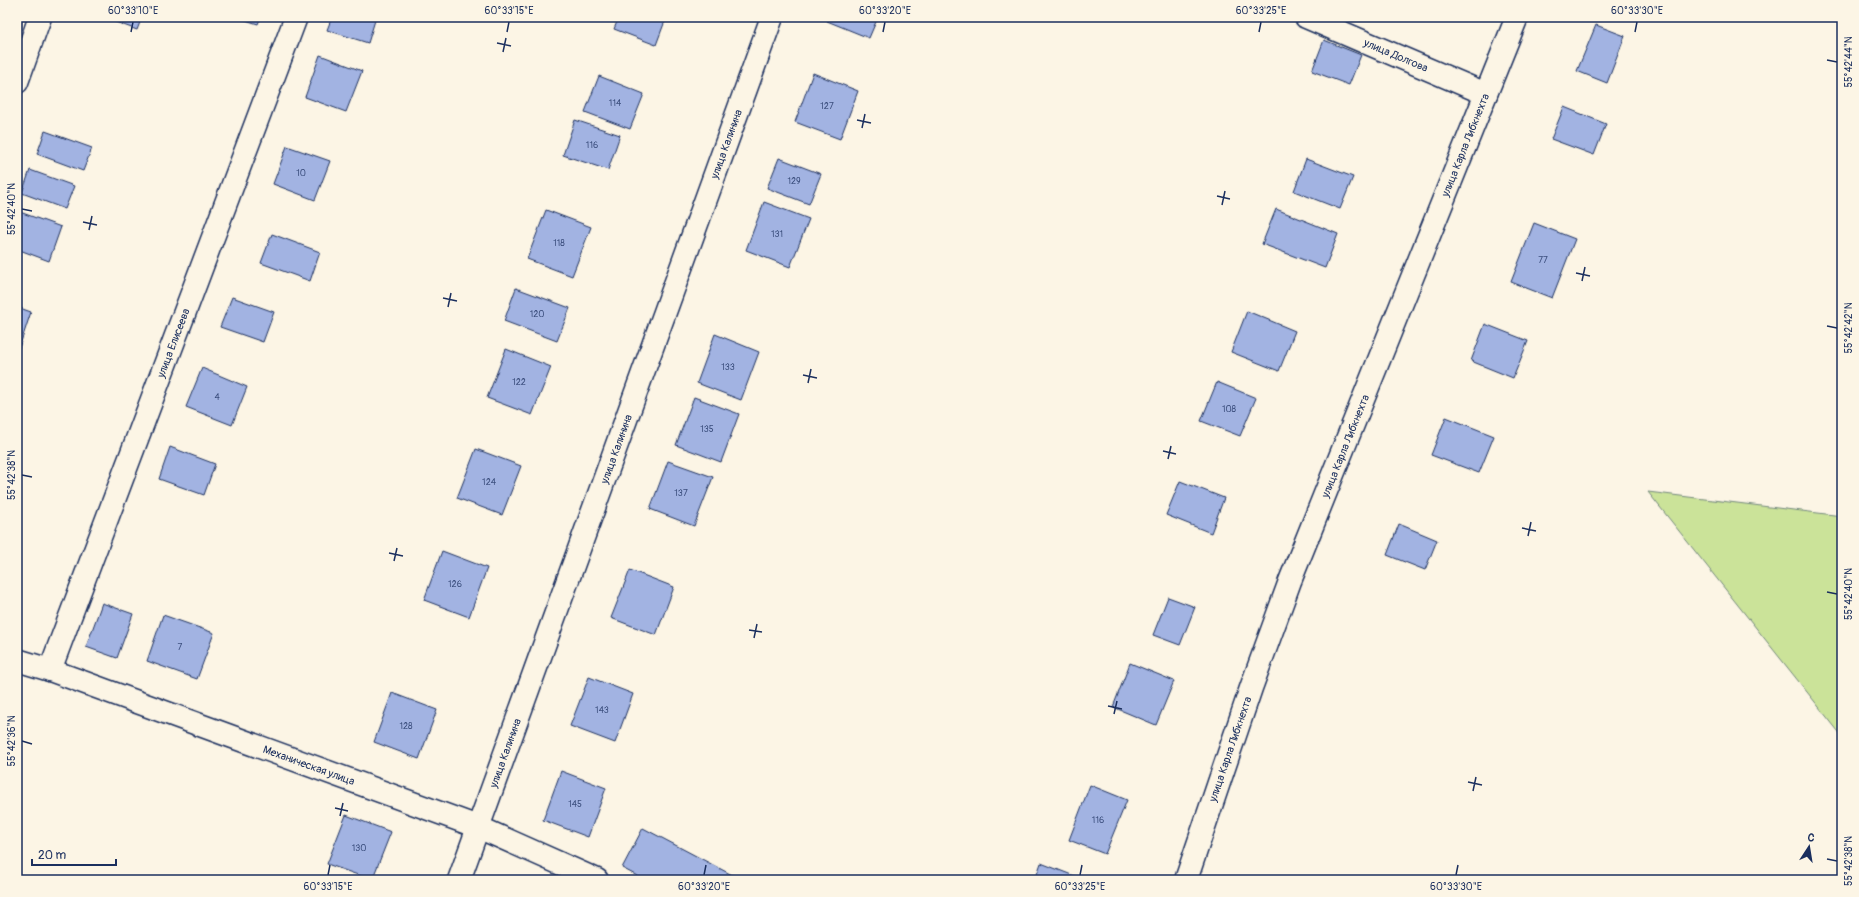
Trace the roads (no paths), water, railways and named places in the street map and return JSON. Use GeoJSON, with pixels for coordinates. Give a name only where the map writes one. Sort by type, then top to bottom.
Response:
{"type":"FeatureCollection","features":[{"type":"Feature","properties":{"kind":"street"},"geometry":{"type":"LineString","coordinates":[[17,82],[40,17]]}},
{"type":"Feature","properties":{"kind":"street","name":"улица Елисеева"},"geometry":{"type":"LineString","coordinates":[[50,670],[296,17]]}},
{"type":"Feature","properties":{"kind":"street","name":"улица Калинина"},"geometry":{"type":"LineString","coordinates":[[459,880],[772,17]]}},
{"type":"Feature","properties":{"kind":"street","name":"улица Долгова"},"geometry":{"type":"LineString","coordinates":[[1306,17],[1486,94]]}},
{"type":"Feature","properties":{"kind":"street","name":"улица Карла Либкнехта"},"geometry":{"type":"LineString","coordinates":[[1186,880],[1251,688],[1290,581],[1517,17]]}},
{"type":"Feature","properties":{"kind":"street","name":"Механическая улица"},"geometry":{"type":"LineString","coordinates":[[17,660],[50,670],[478,827],[597,880]]}}]}
